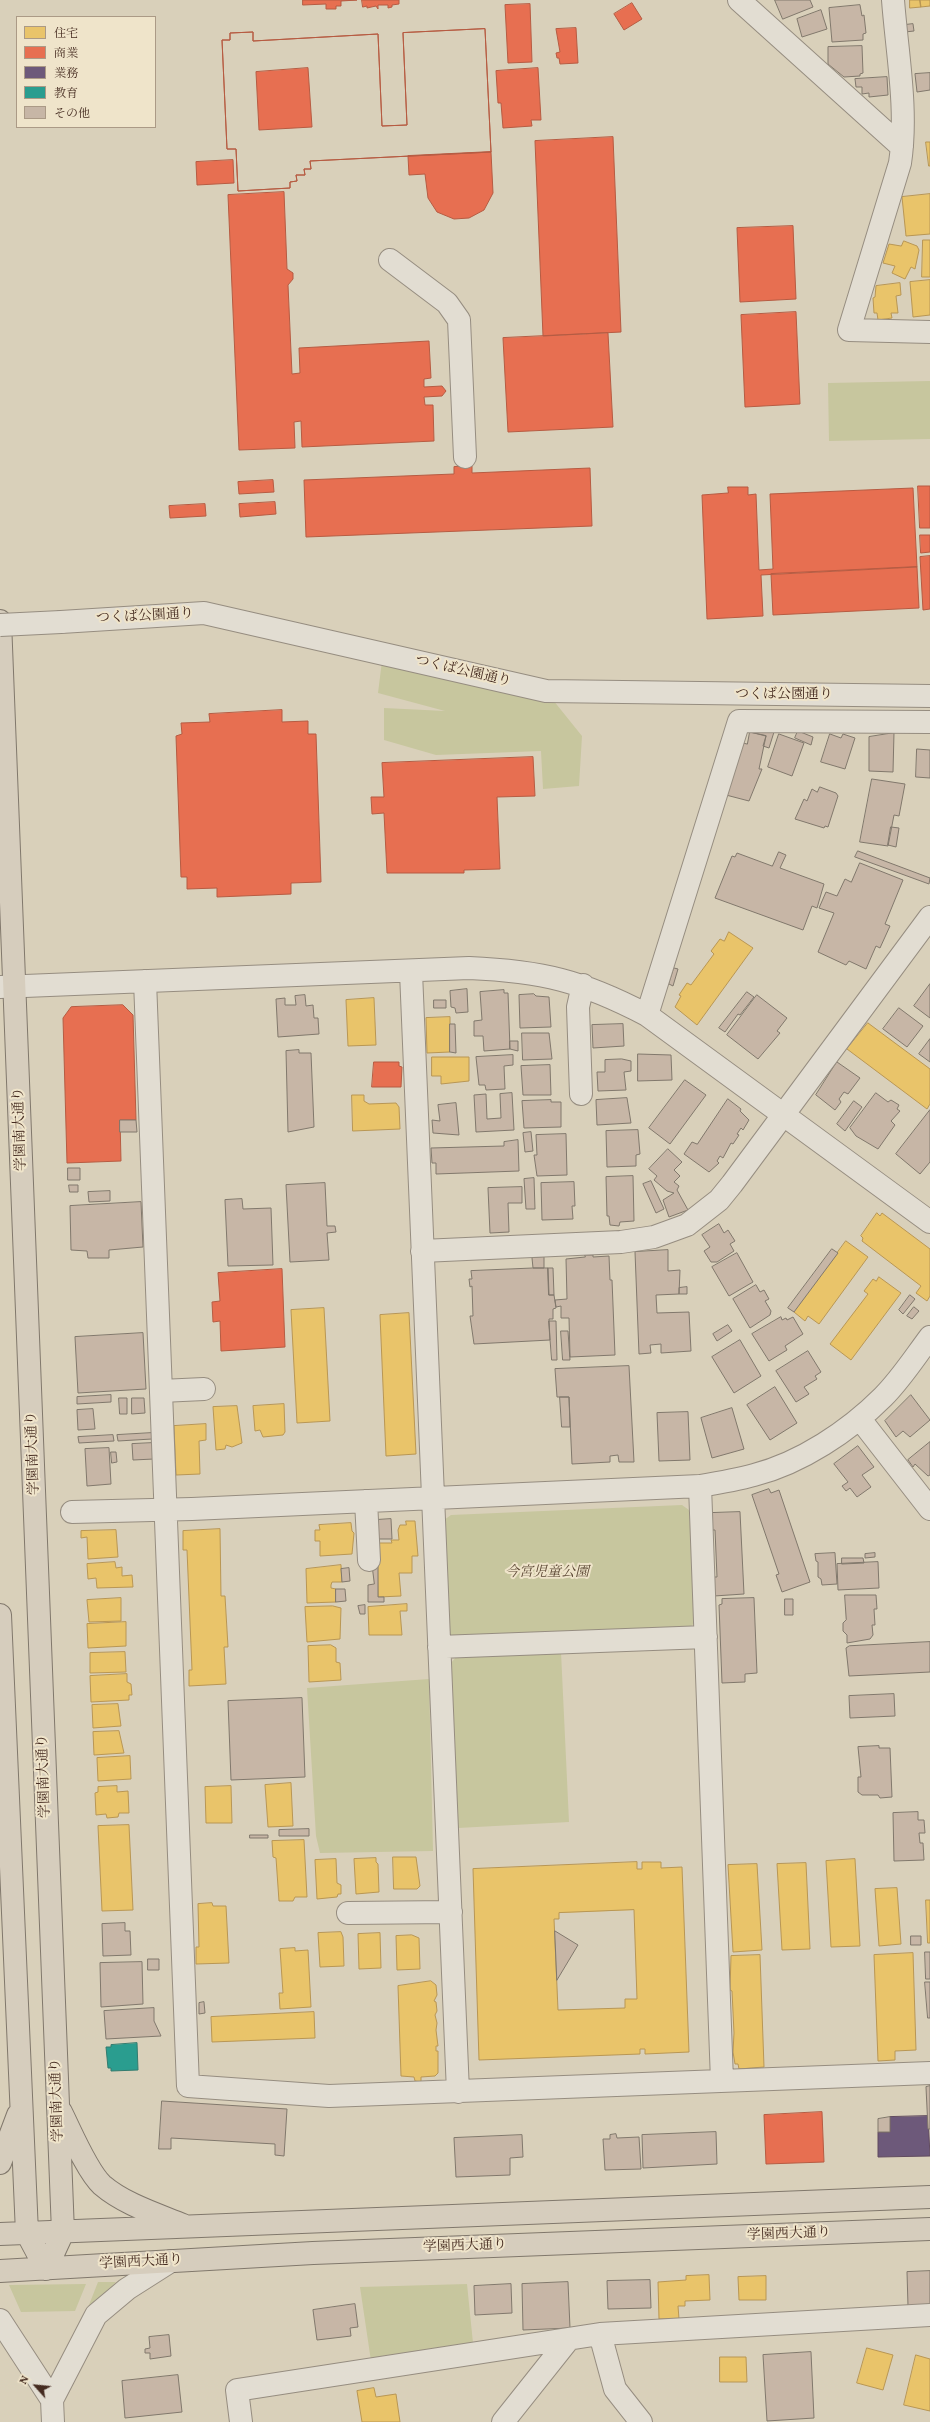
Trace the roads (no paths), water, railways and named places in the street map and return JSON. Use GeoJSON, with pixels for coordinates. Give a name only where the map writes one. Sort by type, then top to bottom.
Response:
{"type":"FeatureCollection","features":[{"type":"Feature","properties":{"kind":"main road","name":"学園南大通り"},"geometry":{"type":"LineString","coordinates":[[0,621],[8,986],[63,2232],[46,2269]]}},
{"type":"Feature","properties":{"kind":"main road"},"geometry":{"type":"LineString","coordinates":[[0,1615],[27,2233],[46,2269]]}},
{"type":"Feature","properties":{"kind":"main road"},"geometry":{"type":"LineString","coordinates":[[0,2163],[22,2105]]}},
{"type":"Feature","properties":{"kind":"main road"},"geometry":{"type":"LineString","coordinates":[[58,2106],[81,2152],[102,2184],[143,2208],[187,2227]]}},
{"type":"Feature","properties":{"kind":"main road"},"geometry":{"type":"LineString","coordinates":[[0,2234],[930,2197]]}},
{"type":"Feature","properties":{"kind":"main road","name":"学園西大通り"},"geometry":{"type":"LineString","coordinates":[[0,2271],[313,2253],[930,2229]]}},
{"type":"Feature","properties":{"kind":"street"},"geometry":{"type":"LineString","coordinates":[[739,0],[902,146]]}},
{"type":"Feature","properties":{"kind":"street"},"geometry":{"type":"LineString","coordinates":[[892,0],[902,108],[902,146],[900,163],[849,330],[930,332]]}},
{"type":"Feature","properties":{"kind":"street"},"geometry":{"type":"LineString","coordinates":[[390,260],[447,304],[459,320],[466,457]]}},
{"type":"Feature","properties":{"kind":"street","name":"つくば公園通り"},"geometry":{"type":"LineString","coordinates":[[0,625],[204,614],[546,691],[589,693],[930,696]]}},
{"type":"Feature","properties":{"kind":"street"},"geometry":{"type":"LineString","coordinates":[[647,1015],[739,721],[930,722]]}},
{"type":"Feature","properties":{"kind":"street"},"geometry":{"type":"LineString","coordinates":[[422,1251],[621,1242],[671,1232],[687,1225],[719,1200],[785,1115],[930,916]]}},
{"type":"Feature","properties":{"kind":"street"},"geometry":{"type":"LineString","coordinates":[[8,986],[410,972],[469,968],[539,974],[583,985],[613,997],[647,1015],[930,1222]]}},
{"type":"Feature","properties":{"kind":"street"},"geometry":{"type":"LineString","coordinates":[[410,972],[458,2092]]}},
{"type":"Feature","properties":{"kind":"street"},"geometry":{"type":"LineString","coordinates":[[145,981],[188,2086],[329,2096],[930,2073]]}},
{"type":"Feature","properties":{"kind":"street"},"geometry":{"type":"LineString","coordinates":[[581,1094],[578,1007],[583,985]]}},
{"type":"Feature","properties":{"kind":"street"},"geometry":{"type":"LineString","coordinates":[[72,1512],[166,1510],[700,1486],[755,1475],[778,1467],[827,1440],[860,1419],[884,1396],[930,1337]]}},
{"type":"Feature","properties":{"kind":"street"},"geometry":{"type":"LineString","coordinates":[[161,1391],[204,1390]]}},
{"type":"Feature","properties":{"kind":"street"},"geometry":{"type":"LineString","coordinates":[[860,1419],[930,1510]]}},
{"type":"Feature","properties":{"kind":"street"},"geometry":{"type":"LineString","coordinates":[[700,1486],[722,2081]]}},
{"type":"Feature","properties":{"kind":"street"},"geometry":{"type":"LineString","coordinates":[[366,1501],[369,1560]]}},
{"type":"Feature","properties":{"kind":"street"},"geometry":{"type":"LineString","coordinates":[[439,1647],[706,1637]]}},
{"type":"Feature","properties":{"kind":"street"},"geometry":{"type":"LineString","coordinates":[[348,1913],[450,1912]]}},
{"type":"Feature","properties":{"kind":"street"},"geometry":{"type":"LineString","coordinates":[[53,2422],[52,2400],[96,2315],[127,2289],[171,2261]]}},
{"type":"Feature","properties":{"kind":"street"},"geometry":{"type":"LineString","coordinates":[[241,2422],[237,2390],[600,2334],[930,2315]]}},
{"type":"Feature","properties":{"kind":"street"},"geometry":{"type":"LineString","coordinates":[[0,2320],[52,2400]]}},
{"type":"Feature","properties":{"kind":"street"},"geometry":{"type":"LineString","coordinates":[[600,2334],[615,2389],[641,2422]]}},
{"type":"Feature","properties":{"kind":"street"},"geometry":{"type":"LineString","coordinates":[[503,2422],[569,2339]]}},
{"type":"Feature","properties":{"kind":"park label","name":"今宮児童公園"},"geometry":{"type":"Point","coordinates":[547,1573]}}]}
